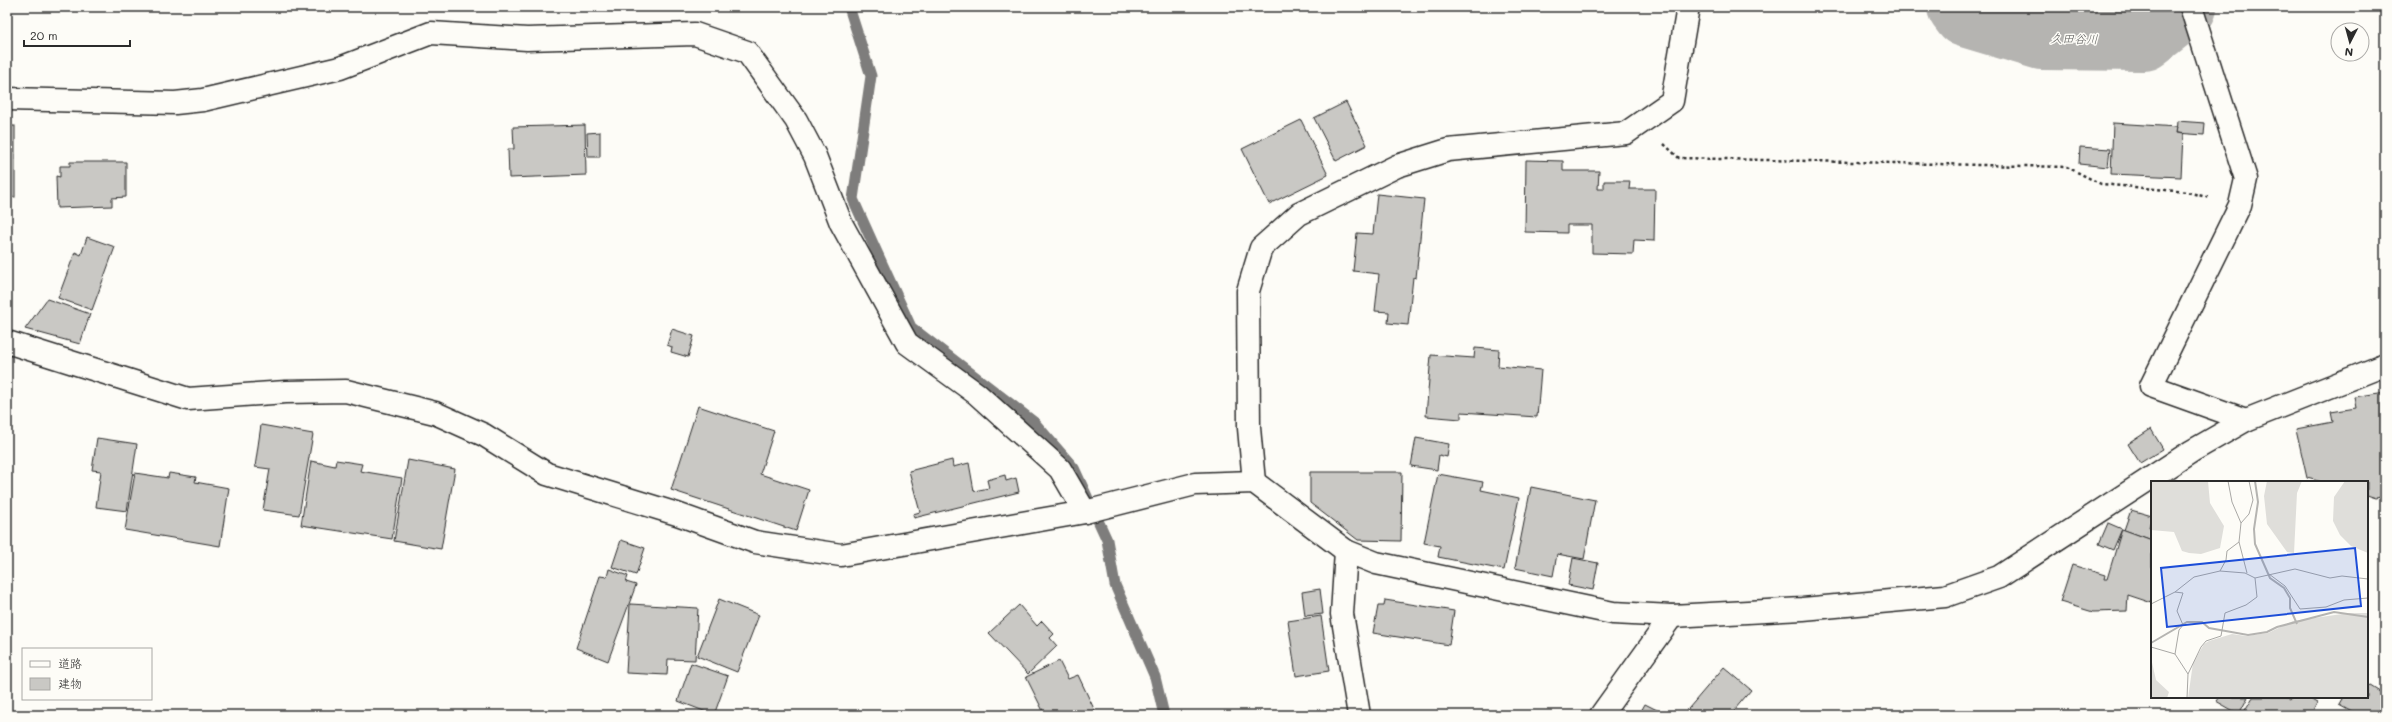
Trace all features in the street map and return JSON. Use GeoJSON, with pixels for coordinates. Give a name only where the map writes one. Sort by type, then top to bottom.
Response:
{"type":"FeatureCollection","features":[{"type":"Feature","properties":{"kind":"street"},"geometry":{"type":"LineString","coordinates":[[1254,482],[1249,428],[1248,291],[1262,248],[1299,214],[1397,166],[1448,150],[1626,133],[1672,101],[1688,7]]}},
{"type":"Feature","properties":{"kind":"street"},"geometry":{"type":"LineString","coordinates":[[2192,7],[2246,179],[2240,205],[2151,386],[2246,420]]}},
{"type":"Feature","properties":{"kind":"street"},"geometry":{"type":"LineString","coordinates":[[7,99],[175,103],[203,100],[340,68],[431,33],[527,39],[695,34],[747,52],[796,120],[815,156],[841,223],[907,344],[977,394],[1060,470],[1085,512]]}},
{"type":"Feature","properties":{"kind":"street"},"geometry":{"type":"LineString","coordinates":[[7,342],[188,399],[286,392],[346,391],[435,413],[484,435],[547,474],[677,514],[755,542],[841,555],[1085,512],[1195,484],[1254,482],[1346,551],[1376,563],[1613,613],[1672,616],[1803,609],[1945,596],[1998,577],[2192,451],[2246,420],[2385,365]]}},
{"type":"Feature","properties":{"kind":"street"},"geometry":{"type":"LineString","coordinates":[[1346,551],[1342,614],[1359,715]]}},
{"type":"Feature","properties":{"kind":"street"},"geometry":{"type":"LineString","coordinates":[[1601,715],[1672,616]]}},
{"type":"Feature","properties":{"kind":"path"},"geometry":{"type":"LineString","coordinates":[[1641,122],[1679,158],[2067,167],[2101,184],[2187,192],[2240,205]]}},
{"type":"Feature","properties":{"kind":"building"},"geometry":{"type":"Polygon","coordinates":[[[1346,102],[1367,145],[1336,161],[1314,118],[1346,102]]]}},
{"type":"Feature","properties":{"kind":"building"},"geometry":{"type":"Polygon","coordinates":[[[1301,120],[1328,175],[1269,204],[1242,149],[1301,120]]]}},
{"type":"Feature","properties":{"kind":"building"},"geometry":{"type":"Polygon","coordinates":[[[2177,121],[2205,123],[2204,135],[2176,133],[2177,121]]]}},
{"type":"Feature","properties":{"kind":"building"},"geometry":{"type":"Polygon","coordinates":[[[2113,123],[2177,127],[2176,133],[2183,134],[2181,177],[2111,174],[2113,123]]]}},
{"type":"Feature","properties":{"kind":"building"},"geometry":{"type":"Polygon","coordinates":[[[585,125],[586,175],[509,178],[508,149],[514,149],[513,127],[585,125]]]}},
{"type":"Feature","properties":{"kind":"building"},"geometry":{"type":"Polygon","coordinates":[[[7,126],[15,126],[15,197],[7,197],[7,126]]]}},
{"type":"Feature","properties":{"kind":"building"},"geometry":{"type":"Polygon","coordinates":[[[600,132],[600,157],[588,157],[587,133],[600,132]]]}},
{"type":"Feature","properties":{"kind":"building"},"geometry":{"type":"Polygon","coordinates":[[[2080,147],[2110,149],[2108,167],[2079,164],[2080,147]]]}},
{"type":"Feature","properties":{"kind":"building"},"geometry":{"type":"Polygon","coordinates":[[[1526,160],[1563,161],[1563,171],[1599,171],[1598,189],[1604,189],[1604,181],[1630,181],[1629,189],[1655,189],[1654,241],[1634,240],[1633,254],[1592,253],[1592,225],[1567,225],[1567,233],[1525,232],[1526,160]]]}},
{"type":"Feature","properties":{"kind":"building"},"geometry":{"type":"Polygon","coordinates":[[[70,162],[126,162],[126,197],[112,198],[112,206],[57,208],[56,176],[60,177],[60,166],[70,166],[70,162]]]}},
{"type":"Feature","properties":{"kind":"building"},"geometry":{"type":"Polygon","coordinates":[[[1377,194],[1424,199],[1416,278],[1413,277],[1408,325],[1388,323],[1389,312],[1375,311],[1379,274],[1353,271],[1357,233],[1373,234],[1377,194]]]}},
{"type":"Feature","properties":{"kind":"building"},"geometry":{"type":"Polygon","coordinates":[[[87,237],[115,247],[92,310],[58,298],[75,252],[81,255],[87,237]]]}},
{"type":"Feature","properties":{"kind":"building"},"geometry":{"type":"Polygon","coordinates":[[[47,299],[90,314],[80,344],[25,329],[47,299]]]}},
{"type":"Feature","properties":{"kind":"building"},"geometry":{"type":"Polygon","coordinates":[[[672,329],[694,336],[688,357],[671,352],[672,347],[667,345],[672,329]]]}},
{"type":"Feature","properties":{"kind":"building"},"geometry":{"type":"Polygon","coordinates":[[[1475,348],[1499,350],[1498,366],[1541,370],[1537,417],[1461,412],[1461,419],[1426,416],[1431,355],[1474,358],[1475,348]]]}},
{"type":"Feature","properties":{"kind":"building"},"geometry":{"type":"Polygon","coordinates":[[[2385,392],[2385,496],[2376,498],[2368,495],[2368,481],[2318,481],[2307,478],[2296,429],[2333,422],[2331,412],[2356,408],[2354,397],[2385,392]]]}},
{"type":"Feature","properties":{"kind":"building"},"geometry":{"type":"Polygon","coordinates":[[[698,406],[774,431],[760,474],[809,490],[796,531],[671,490],[698,406]]]}},
{"type":"Feature","properties":{"kind":"building"},"geometry":{"type":"Polygon","coordinates":[[[261,425],[313,434],[299,515],[263,510],[270,469],[255,467],[261,425]]]}},
{"type":"Feature","properties":{"kind":"building"},"geometry":{"type":"Polygon","coordinates":[[[2151,429],[2163,449],[2140,463],[2128,444],[2151,429]]]}},
{"type":"Feature","properties":{"kind":"building"},"geometry":{"type":"Polygon","coordinates":[[[97,438],[137,444],[127,511],[96,507],[101,471],[92,470],[97,438]]]}},
{"type":"Feature","properties":{"kind":"building"},"geometry":{"type":"Polygon","coordinates":[[[1416,438],[1449,444],[1447,457],[1439,455],[1437,470],[1411,466],[1416,438]]]}},
{"type":"Feature","properties":{"kind":"building"},"geometry":{"type":"Polygon","coordinates":[[[336,460],[362,464],[360,471],[402,478],[392,539],[301,525],[311,461],[335,466],[336,460]]]}},
{"type":"Feature","properties":{"kind":"building"},"geometry":{"type":"Polygon","coordinates":[[[408,460],[455,469],[441,549],[394,541],[408,460]]]}},
{"type":"Feature","properties":{"kind":"building"},"geometry":{"type":"Polygon","coordinates":[[[952,460],[953,467],[969,463],[974,491],[989,488],[987,480],[1005,475],[1006,481],[1016,478],[1019,492],[914,518],[913,514],[920,512],[909,471],[952,460]]]}},
{"type":"Feature","properties":{"kind":"building"},"geometry":{"type":"Polygon","coordinates":[[[1310,472],[1402,472],[1401,541],[1358,540],[1310,503],[1310,472]]]}},
{"type":"Feature","properties":{"kind":"building"},"geometry":{"type":"Polygon","coordinates":[[[135,473],[168,478],[169,473],[196,477],[195,482],[229,488],[220,546],[125,530],[135,473]]]}},
{"type":"Feature","properties":{"kind":"building"},"geometry":{"type":"Polygon","coordinates":[[[1438,474],[1483,482],[1481,490],[1519,498],[1504,570],[1438,557],[1440,546],[1424,543],[1438,474]]]}},
{"type":"Feature","properties":{"kind":"building"},"geometry":{"type":"Polygon","coordinates":[[[1531,487],[1595,500],[1584,559],[1557,554],[1553,576],[1515,568],[1531,487]]]}},
{"type":"Feature","properties":{"kind":"building"},"geometry":{"type":"Polygon","coordinates":[[[2131,510],[2151,516],[2149,527],[2151,528],[2151,540],[2124,530],[2131,510]]]}},
{"type":"Feature","properties":{"kind":"building"},"geometry":{"type":"Polygon","coordinates":[[[2108,523],[2122,529],[2113,550],[2099,544],[2108,523]]]}},
{"type":"Feature","properties":{"kind":"building"},"geometry":{"type":"Polygon","coordinates":[[[2122,529],[2151,540],[2151,603],[2128,595],[2127,611],[2093,612],[2060,602],[2072,565],[2105,575],[2104,579],[2107,579],[2122,529]]]}},
{"type":"Feature","properties":{"kind":"building"},"geometry":{"type":"Polygon","coordinates":[[[621,540],[645,548],[636,575],[612,567],[621,540]]]}},
{"type":"Feature","properties":{"kind":"building"},"geometry":{"type":"Polygon","coordinates":[[[1573,558],[1598,563],[1593,590],[1568,585],[1573,558]]]}},
{"type":"Feature","properties":{"kind":"building"},"geometry":{"type":"Polygon","coordinates":[[[609,569],[628,576],[626,582],[636,585],[608,661],[576,648],[600,576],[607,577],[609,569]]]}},
{"type":"Feature","properties":{"kind":"building"},"geometry":{"type":"Polygon","coordinates":[[[1320,589],[1323,614],[1305,616],[1302,592],[1320,589]]]}},
{"type":"Feature","properties":{"kind":"building"},"geometry":{"type":"Polygon","coordinates":[[[719,599],[759,615],[737,672],[697,656],[719,599]]]}},
{"type":"Feature","properties":{"kind":"building"},"geometry":{"type":"Polygon","coordinates":[[[1385,600],[1454,611],[1449,645],[1373,633],[1378,606],[1384,606],[1385,600]]]}},
{"type":"Feature","properties":{"kind":"building"},"geometry":{"type":"Polygon","coordinates":[[[630,604],[698,608],[695,660],[668,659],[667,675],[626,673],[630,604]]]}},
{"type":"Feature","properties":{"kind":"building"},"geometry":{"type":"Polygon","coordinates":[[[1019,605],[1037,626],[1042,621],[1054,634],[1050,638],[1057,646],[1028,674],[989,633],[1019,605]]]}},
{"type":"Feature","properties":{"kind":"building"},"geometry":{"type":"Polygon","coordinates":[[[1321,616],[1329,671],[1296,676],[1288,621],[1321,616]]]}},
{"type":"Feature","properties":{"kind":"building"},"geometry":{"type":"Polygon","coordinates":[[[1059,661],[1068,679],[1078,675],[1095,711],[1087,715],[1045,715],[1026,677],[1059,661]]]}},
{"type":"Feature","properties":{"kind":"building"},"geometry":{"type":"Polygon","coordinates":[[[691,663],[728,676],[714,715],[678,701],[691,663]]]}},
{"type":"Feature","properties":{"kind":"building"},"geometry":{"type":"Polygon","coordinates":[[[1724,667],[1751,690],[1730,715],[1683,715],[1724,667]]]}},
{"type":"Feature","properties":{"kind":"building"},"geometry":{"type":"Polygon","coordinates":[[[2368,685],[2383,694],[2381,715],[2359,715],[2339,704],[2342,698],[2368,698],[2368,685]]]}},
{"type":"Feature","properties":{"kind":"building"},"geometry":{"type":"Polygon","coordinates":[[[2218,698],[2247,698],[2239,714],[2216,701],[2218,698]]]}},
{"type":"Feature","properties":{"kind":"building"},"geometry":{"type":"Polygon","coordinates":[[[2252,698],[2308,698],[2317,703],[2313,711],[2320,715],[2242,715],[2252,698]]]}},
{"type":"Feature","properties":{"kind":"building"},"geometry":{"type":"Polygon","coordinates":[[[1645,704],[1667,715],[1639,715],[1645,704]]]}},
{"type":"Feature","properties":{"kind":"waterway"},"geometry":{"type":"LineString","coordinates":[[849,7],[871,76],[853,199],[911,327],[1034,422],[1074,468],[1107,540],[1115,585],[1155,677],[1164,715]]}},
{"type":"Feature","properties":{"kind":"waterway","name":"久田谷川"},"geometry":{"type":"LineString","coordinates":[[1959,7],[1965,15],[2042,38],[2144,39],[2185,7]]}}]}
